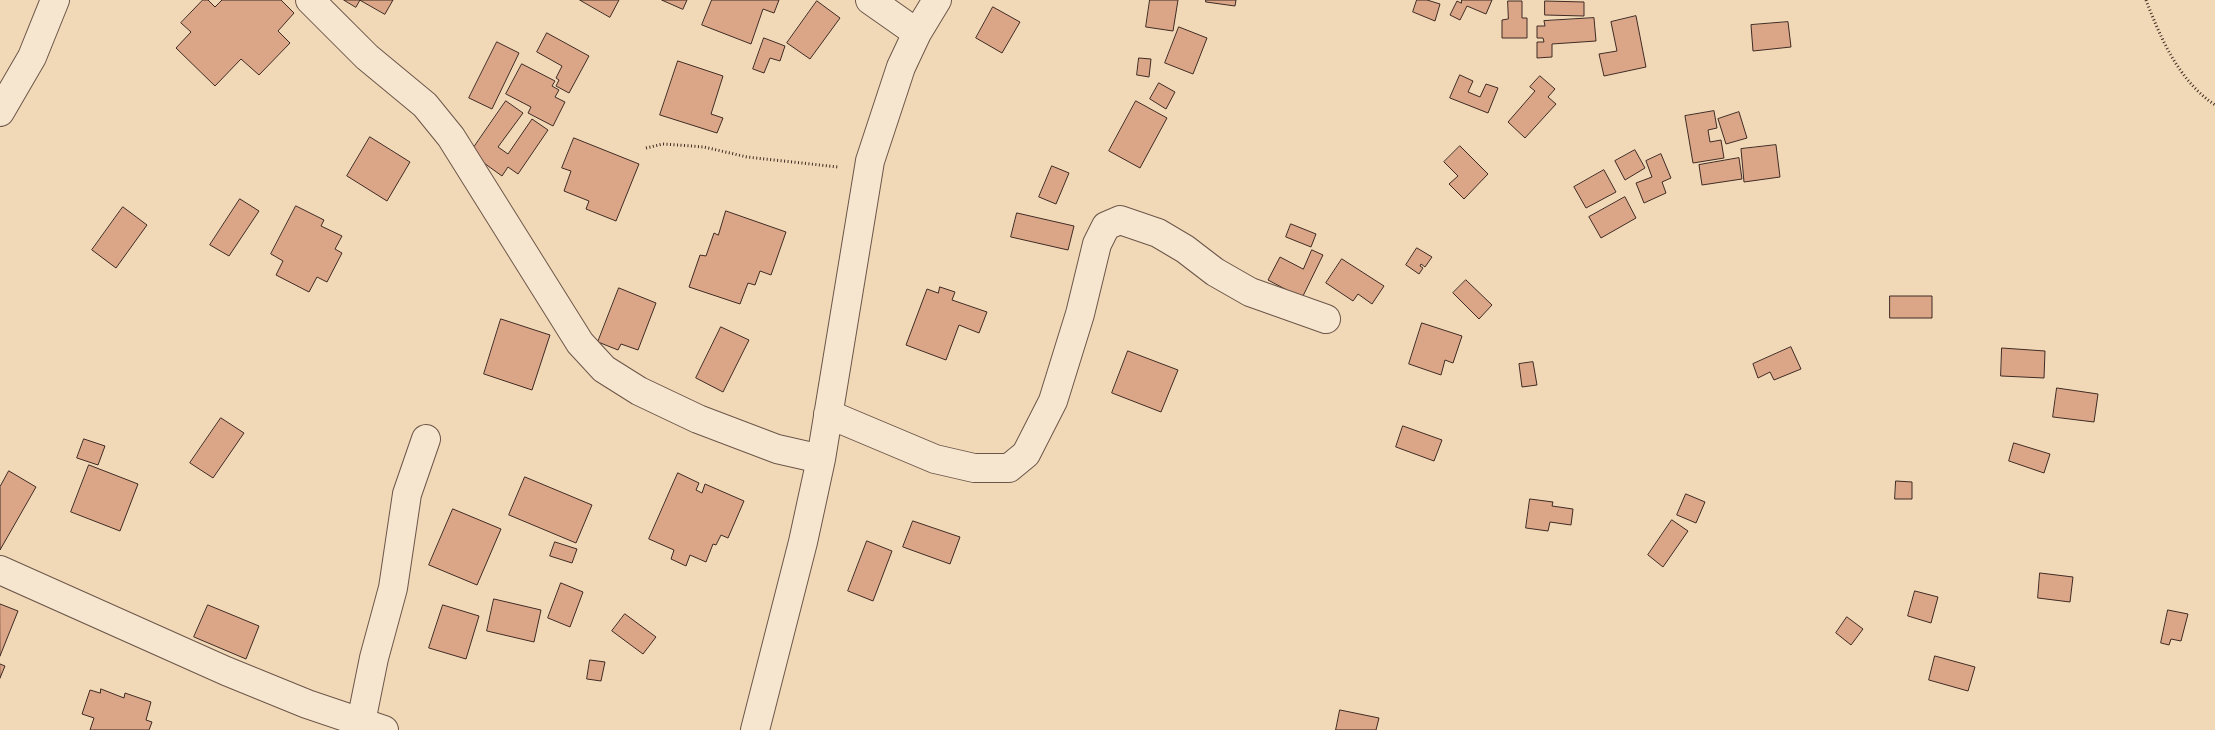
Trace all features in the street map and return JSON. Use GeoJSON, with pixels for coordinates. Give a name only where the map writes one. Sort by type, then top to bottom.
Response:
{"type":"FeatureCollection","features":[{"type":"Feature","properties":{"kind":"street"},"geometry":{"type":"LineString","coordinates":[[0,112],[32,57],[55,0]]}},
{"type":"Feature","properties":{"kind":"street"},"geometry":{"type":"LineString","coordinates":[[310,0],[367,57],[425,105],[451,136],[580,343],[604,368],[639,391],[698,419],[777,449],[821,459]]}},
{"type":"Feature","properties":{"kind":"street"},"geometry":{"type":"LineString","coordinates":[[870,0],[917,33]]}},
{"type":"Feature","properties":{"kind":"street"},"geometry":{"type":"LineString","coordinates":[[755,730],[803,542],[821,459],[870,161],[901,67],[917,33],[937,0]]}},
{"type":"Feature","properties":{"kind":"street"},"geometry":{"type":"LineString","coordinates":[[828,414],[935,459],[974,468],[1009,468],[1026,454],[1053,401],[1080,314],[1097,244],[1106,226],[1120,220],[1158,234],[1185,249],[1215,272],[1250,292],[1326,319]]}},
{"type":"Feature","properties":{"kind":"street"},"geometry":{"type":"LineString","coordinates":[[0,570],[226,672],[307,704],[372,726],[374,658],[393,588],[407,494],[426,439]]}},
{"type":"Feature","properties":{"kind":"path"},"geometry":{"type":"LineString","coordinates":[[2146,0],[2163,43],[2189,83],[2215,105]]}},
{"type":"Feature","properties":{"kind":"path"},"geometry":{"type":"LineString","coordinates":[[646,148],[663,144],[704,146],[747,157],[829,167],[850,167],[870,161]]}},
{"type":"Feature","properties":{"kind":"building"},"geometry":{"type":"Polygon","coordinates":[[[203,0],[208,0],[215,7],[222,0],[281,0],[294,13],[278,31],[290,43],[259,75],[241,59],[215,86],[176,48],[191,32],[181,23],[203,0]]]}},
{"type":"Feature","properties":{"kind":"building"},"geometry":{"type":"Polygon","coordinates":[[[344,0],[360,0],[356,7],[344,0]]]}},
{"type":"Feature","properties":{"kind":"building"},"geometry":{"type":"Polygon","coordinates":[[[360,0],[393,0],[385,14],[360,0]]]}},
{"type":"Feature","properties":{"kind":"building"},"geometry":{"type":"Polygon","coordinates":[[[580,0],[619,0],[610,17],[580,0]]]}},
{"type":"Feature","properties":{"kind":"building"},"geometry":{"type":"Polygon","coordinates":[[[662,0],[687,0],[683,9],[662,0]]]}},
{"type":"Feature","properties":{"kind":"building"},"geometry":{"type":"Polygon","coordinates":[[[712,0],[779,0],[774,13],[763,9],[751,44],[702,25],[712,0]]]}},
{"type":"Feature","properties":{"kind":"building"},"geometry":{"type":"Polygon","coordinates":[[[1150,0],[1178,0],[1173,31],[1146,27],[1150,0]]]}},
{"type":"Feature","properties":{"kind":"building"},"geometry":{"type":"Polygon","coordinates":[[[1206,0],[1236,0],[1235,6],[1206,2],[1206,0]]]}},
{"type":"Feature","properties":{"kind":"building"},"geometry":{"type":"Polygon","coordinates":[[[1417,0],[1427,0],[1440,4],[1435,21],[1413,12],[1417,0]]]}},
{"type":"Feature","properties":{"kind":"building"},"geometry":{"type":"Polygon","coordinates":[[[1462,0],[1492,0],[1486,14],[1467,6],[1460,20],[1450,15],[1457,1],[1461,3],[1462,0]]]}},
{"type":"Feature","properties":{"kind":"building"},"geometry":{"type":"Polygon","coordinates":[[[817,1],[840,18],[810,59],[787,43],[817,1]]]}},
{"type":"Feature","properties":{"kind":"building"},"geometry":{"type":"Polygon","coordinates":[[[1508,1],[1522,1],[1522,18],[1527,18],[1527,38],[1502,38],[1502,20],[1508,19],[1508,1]]]}},
{"type":"Feature","properties":{"kind":"building"},"geometry":{"type":"Polygon","coordinates":[[[1545,1],[1584,2],[1584,16],[1545,15],[1545,1]]]}},
{"type":"Feature","properties":{"kind":"building"},"geometry":{"type":"Polygon","coordinates":[[[993,7],[1020,22],[1002,53],[976,38],[993,7]]]}},
{"type":"Feature","properties":{"kind":"building"},"geometry":{"type":"Polygon","coordinates":[[[1636,16],[1646,67],[1604,76],[1599,54],[1617,51],[1611,22],[1636,16]]]}},
{"type":"Feature","properties":{"kind":"building"},"geometry":{"type":"Polygon","coordinates":[[[1594,18],[1596,41],[1552,44],[1552,57],[1537,58],[1537,42],[1544,42],[1543,38],[1537,38],[1537,26],[1545,26],[1544,21],[1594,18]]]}},
{"type":"Feature","properties":{"kind":"building"},"geometry":{"type":"Polygon","coordinates":[[[1788,22],[1791,47],[1753,51],[1751,25],[1788,22]]]}},
{"type":"Feature","properties":{"kind":"building"},"geometry":{"type":"Polygon","coordinates":[[[1179,27],[1207,38],[1193,74],[1165,63],[1179,27]]]}},
{"type":"Feature","properties":{"kind":"building"},"geometry":{"type":"Polygon","coordinates":[[[547,33],[589,56],[569,93],[556,86],[559,80],[556,78],[562,66],[537,52],[547,33]]]}},
{"type":"Feature","properties":{"kind":"building"},"geometry":{"type":"Polygon","coordinates":[[[764,38],[785,46],[780,61],[770,58],[764,73],[753,69],[764,38]]]}},
{"type":"Feature","properties":{"kind":"building"},"geometry":{"type":"Polygon","coordinates":[[[497,42],[519,53],[492,109],[469,98],[497,42]]]}},
{"type":"Feature","properties":{"kind":"building"},"geometry":{"type":"Polygon","coordinates":[[[1139,58],[1151,59],[1149,77],[1137,75],[1139,58]]]}},
{"type":"Feature","properties":{"kind":"building"},"geometry":{"type":"Polygon","coordinates":[[[678,61],[723,76],[711,114],[723,118],[717,133],[660,115],[678,61]]]}},
{"type":"Feature","properties":{"kind":"building"},"geometry":{"type":"Polygon","coordinates":[[[522,64],[555,81],[552,86],[559,90],[555,97],[565,102],[553,126],[528,113],[531,107],[506,94],[522,64]]]}},
{"type":"Feature","properties":{"kind":"building"},"geometry":{"type":"Polygon","coordinates":[[[1460,75],[1473,81],[1468,92],[1480,97],[1486,84],[1498,88],[1488,113],[1450,98],[1460,75]]]}},
{"type":"Feature","properties":{"kind":"building"},"geometry":{"type":"Polygon","coordinates":[[[1540,76],[1555,89],[1548,97],[1556,104],[1525,138],[1508,122],[1535,91],[1530,87],[1540,76]]]}},
{"type":"Feature","properties":{"kind":"building"},"geometry":{"type":"Polygon","coordinates":[[[1159,83],[1175,92],[1166,109],[1150,99],[1159,83]]]}},
{"type":"Feature","properties":{"kind":"building"},"geometry":{"type":"Polygon","coordinates":[[[506,101],[523,113],[498,147],[508,154],[532,119],[548,130],[518,174],[508,167],[502,176],[470,153],[506,101]]]}},
{"type":"Feature","properties":{"kind":"building"},"geometry":{"type":"Polygon","coordinates":[[[1136,101],[1167,118],[1140,168],[1109,151],[1136,101]]]}},
{"type":"Feature","properties":{"kind":"building"},"geometry":{"type":"Polygon","coordinates":[[[1714,111],[1717,128],[1708,130],[1710,142],[1721,140],[1724,158],[1693,163],[1685,116],[1714,111]]]}},
{"type":"Feature","properties":{"kind":"building"},"geometry":{"type":"Polygon","coordinates":[[[1739,112],[1747,138],[1726,144],[1718,119],[1739,112]]]}},
{"type":"Feature","properties":{"kind":"building"},"geometry":{"type":"Polygon","coordinates":[[[370,137],[410,162],[387,201],[347,176],[370,137]]]}},
{"type":"Feature","properties":{"kind":"building"},"geometry":{"type":"Polygon","coordinates":[[[574,138],[639,164],[616,221],[586,209],[589,201],[564,191],[571,171],[562,168],[574,138]]]}},
{"type":"Feature","properties":{"kind":"building"},"geometry":{"type":"Polygon","coordinates":[[[1776,145],[1780,177],[1744,182],[1741,149],[1776,145]]]}},
{"type":"Feature","properties":{"kind":"building"},"geometry":{"type":"Polygon","coordinates":[[[1460,146],[1488,174],[1464,199],[1449,184],[1458,176],[1444,162],[1460,146]]]}},
{"type":"Feature","properties":{"kind":"building"},"geometry":{"type":"Polygon","coordinates":[[[1635,150],[1645,168],[1625,180],[1615,161],[1635,150]]]}},
{"type":"Feature","properties":{"kind":"building"},"geometry":{"type":"Polygon","coordinates":[[[1661,154],[1671,178],[1662,182],[1666,193],[1644,203],[1636,183],[1652,177],[1646,161],[1661,154]]]}},
{"type":"Feature","properties":{"kind":"building"},"geometry":{"type":"Polygon","coordinates":[[[1739,158],[1742,179],[1702,185],[1699,165],[1739,158]]]}},
{"type":"Feature","properties":{"kind":"building"},"geometry":{"type":"Polygon","coordinates":[[[1052,166],[1069,173],[1056,204],[1039,197],[1052,166]]]}},
{"type":"Feature","properties":{"kind":"building"},"geometry":{"type":"Polygon","coordinates":[[[1604,170],[1616,192],[1586,208],[1574,187],[1604,170]]]}},
{"type":"Feature","properties":{"kind":"building"},"geometry":{"type":"Polygon","coordinates":[[[1625,197],[1636,218],[1601,238],[1589,217],[1625,197]]]}},
{"type":"Feature","properties":{"kind":"building"},"geometry":{"type":"Polygon","coordinates":[[[240,199],[259,211],[229,256],[210,245],[240,199]]]}},
{"type":"Feature","properties":{"kind":"building"},"geometry":{"type":"Polygon","coordinates":[[[296,206],[324,220],[321,226],[342,236],[335,249],[342,253],[327,282],[317,277],[309,292],[276,275],[283,261],[271,254],[296,206]]]}},
{"type":"Feature","properties":{"kind":"building"},"geometry":{"type":"Polygon","coordinates":[[[123,207],[147,225],[116,268],[92,250],[123,207]]]}},
{"type":"Feature","properties":{"kind":"building"},"geometry":{"type":"Polygon","coordinates":[[[726,211],[786,232],[771,275],[760,271],[755,285],[748,283],[740,304],[689,287],[700,255],[706,256],[714,233],[718,235],[726,211]]]}},
{"type":"Feature","properties":{"kind":"building"},"geometry":{"type":"Polygon","coordinates":[[[1017,213],[1074,226],[1068,250],[1011,237],[1017,213]]]}},
{"type":"Feature","properties":{"kind":"building"},"geometry":{"type":"Polygon","coordinates":[[[1291,224],[1316,234],[1311,247],[1286,237],[1291,224]]]}},
{"type":"Feature","properties":{"kind":"building"},"geometry":{"type":"Polygon","coordinates":[[[1417,248],[1432,257],[1425,267],[1421,264],[1420,266],[1423,268],[1419,274],[1406,265],[1417,248]]]}},
{"type":"Feature","properties":{"kind":"building"},"geometry":{"type":"Polygon","coordinates":[[[1312,250],[1323,255],[1302,298],[1268,280],[1280,257],[1303,269],[1312,250]]]}},
{"type":"Feature","properties":{"kind":"building"},"geometry":{"type":"Polygon","coordinates":[[[1342,259],[1384,286],[1372,304],[1358,294],[1353,301],[1326,283],[1342,259]]]}},
{"type":"Feature","properties":{"kind":"building"},"geometry":{"type":"Polygon","coordinates":[[[1466,280],[1492,305],[1479,319],[1453,293],[1466,280]]]}},
{"type":"Feature","properties":{"kind":"building"},"geometry":{"type":"Polygon","coordinates":[[[940,287],[955,292],[952,300],[987,312],[979,333],[959,325],[946,360],[906,345],[927,289],[938,293],[940,287]]]}},
{"type":"Feature","properties":{"kind":"building"},"geometry":{"type":"Polygon","coordinates":[[[619,288],[656,303],[638,350],[621,344],[618,350],[598,342],[619,288]]]}},
{"type":"Feature","properties":{"kind":"building"},"geometry":{"type":"Polygon","coordinates":[[[1890,296],[1932,296],[1932,318],[1890,318],[1890,296]]]}},
{"type":"Feature","properties":{"kind":"building"},"geometry":{"type":"Polygon","coordinates":[[[501,319],[550,335],[532,390],[484,374],[501,319]]]}},
{"type":"Feature","properties":{"kind":"building"},"geometry":{"type":"Polygon","coordinates":[[[1422,323],[1462,336],[1453,363],[1445,360],[1441,375],[1409,364],[1422,323]]]}},
{"type":"Feature","properties":{"kind":"building"},"geometry":{"type":"Polygon","coordinates":[[[721,327],[749,340],[723,392],[696,378],[721,327]]]}},
{"type":"Feature","properties":{"kind":"building"},"geometry":{"type":"Polygon","coordinates":[[[1791,347],[1801,369],[1774,380],[1770,372],[1758,378],[1753,364],[1791,347]]]}},
{"type":"Feature","properties":{"kind":"building"},"geometry":{"type":"Polygon","coordinates":[[[2002,348],[2045,351],[2044,378],[2001,376],[2002,348]]]}},
{"type":"Feature","properties":{"kind":"building"},"geometry":{"type":"Polygon","coordinates":[[[1128,351],[1178,370],[1161,412],[1112,393],[1128,351]]]}},
{"type":"Feature","properties":{"kind":"building"},"geometry":{"type":"Polygon","coordinates":[[[1533,362],[1537,385],[1522,387],[1519,364],[1533,362]]]}},
{"type":"Feature","properties":{"kind":"building"},"geometry":{"type":"Polygon","coordinates":[[[2057,388],[2098,394],[2094,422],[2053,417],[2057,388]]]}},
{"type":"Feature","properties":{"kind":"building"},"geometry":{"type":"Polygon","coordinates":[[[221,418],[244,433],[213,478],[190,463],[221,418]]]}},
{"type":"Feature","properties":{"kind":"building"},"geometry":{"type":"Polygon","coordinates":[[[1403,426],[1442,440],[1434,461],[1396,447],[1403,426]]]}},
{"type":"Feature","properties":{"kind":"building"},"geometry":{"type":"Polygon","coordinates":[[[84,439],[105,446],[98,465],[77,458],[84,439]]]}},
{"type":"Feature","properties":{"kind":"building"},"geometry":{"type":"Polygon","coordinates":[[[2014,443],[2050,454],[2044,473],[2009,461],[2014,443]]]}},
{"type":"Feature","properties":{"kind":"building"},"geometry":{"type":"Polygon","coordinates":[[[89,465],[138,484],[120,531],[71,512],[89,465]]]}},
{"type":"Feature","properties":{"kind":"building"},"geometry":{"type":"Polygon","coordinates":[[[9,471],[36,487],[0,550],[0,487],[9,471]]]}},
{"type":"Feature","properties":{"kind":"building"},"geometry":{"type":"Polygon","coordinates":[[[678,473],[699,483],[696,490],[702,493],[705,484],[744,501],[728,538],[721,535],[716,545],[713,544],[706,562],[690,555],[686,566],[671,559],[674,550],[649,539],[678,473]]]}},
{"type":"Feature","properties":{"kind":"building"},"geometry":{"type":"Polygon","coordinates":[[[525,477],[592,505],[576,543],[509,515],[525,477]]]}},
{"type":"Feature","properties":{"kind":"building"},"geometry":{"type":"Polygon","coordinates":[[[1896,481],[1912,482],[1912,499],[1895,499],[1896,481]]]}},
{"type":"Feature","properties":{"kind":"building"},"geometry":{"type":"Polygon","coordinates":[[[1686,494],[1705,502],[1696,523],[1677,515],[1686,494]]]}},
{"type":"Feature","properties":{"kind":"building"},"geometry":{"type":"Polygon","coordinates":[[[1530,499],[1553,502],[1552,506],[1573,509],[1571,525],[1550,522],[1548,531],[1526,528],[1530,499]]]}},
{"type":"Feature","properties":{"kind":"building"},"geometry":{"type":"Polygon","coordinates":[[[453,509],[501,529],[477,585],[429,565],[453,509]]]}},
{"type":"Feature","properties":{"kind":"building"},"geometry":{"type":"Polygon","coordinates":[[[1672,520],[1688,531],[1663,567],[1648,555],[1672,520]]]}},
{"type":"Feature","properties":{"kind":"building"},"geometry":{"type":"Polygon","coordinates":[[[913,521],[960,537],[950,564],[903,547],[913,521]]]}},
{"type":"Feature","properties":{"kind":"building"},"geometry":{"type":"Polygon","coordinates":[[[867,541],[892,551],[873,601],[848,591],[867,541]]]}},
{"type":"Feature","properties":{"kind":"building"},"geometry":{"type":"Polygon","coordinates":[[[555,542],[577,549],[572,563],[550,556],[555,542]]]}},
{"type":"Feature","properties":{"kind":"building"},"geometry":{"type":"Polygon","coordinates":[[[2040,573],[2073,577],[2070,602],[2038,598],[2040,573]]]}},
{"type":"Feature","properties":{"kind":"building"},"geometry":{"type":"Polygon","coordinates":[[[561,583],[583,592],[570,627],[548,618],[561,583]]]}},
{"type":"Feature","properties":{"kind":"building"},"geometry":{"type":"Polygon","coordinates":[[[1915,591],[1938,597],[1931,623],[1908,616],[1915,591]]]}},
{"type":"Feature","properties":{"kind":"building"},"geometry":{"type":"Polygon","coordinates":[[[494,599],[541,610],[534,642],[487,631],[494,599]]]}},
{"type":"Feature","properties":{"kind":"building"},"geometry":{"type":"Polygon","coordinates":[[[0,604],[18,611],[0,656],[0,604]]]}},
{"type":"Feature","properties":{"kind":"building"},"geometry":{"type":"Polygon","coordinates":[[[208,605],[259,626],[246,659],[194,637],[208,605]]]}},
{"type":"Feature","properties":{"kind":"building"},"geometry":{"type":"Polygon","coordinates":[[[443,605],[479,616],[466,659],[429,648],[443,605]]]}},
{"type":"Feature","properties":{"kind":"building"},"geometry":{"type":"Polygon","coordinates":[[[2168,610],[2188,614],[2181,641],[2171,639],[2169,645],[2161,643],[2168,610]]]}},
{"type":"Feature","properties":{"kind":"building"},"geometry":{"type":"Polygon","coordinates":[[[625,614],[656,637],[643,654],[612,631],[625,614]]]}},
{"type":"Feature","properties":{"kind":"building"},"geometry":{"type":"Polygon","coordinates":[[[1847,617],[1863,629],[1851,645],[1836,633],[1847,617]]]}},
{"type":"Feature","properties":{"kind":"building"},"geometry":{"type":"Polygon","coordinates":[[[1935,656],[1975,667],[1968,691],[1929,680],[1935,656]]]}},
{"type":"Feature","properties":{"kind":"building"},"geometry":{"type":"Polygon","coordinates":[[[590,660],[605,662],[601,681],[587,679],[590,660]]]}},
{"type":"Feature","properties":{"kind":"building"},"geometry":{"type":"Polygon","coordinates":[[[0,664],[5,666],[0,678],[0,664]]]}},
{"type":"Feature","properties":{"kind":"building"},"geometry":{"type":"Polygon","coordinates":[[[101,689],[124,698],[125,693],[151,702],[146,720],[152,722],[149,730],[90,730],[94,718],[82,714],[90,690],[100,693],[101,689]]]}},
{"type":"Feature","properties":{"kind":"building"},"geometry":{"type":"Polygon","coordinates":[[[1340,710],[1379,718],[1376,730],[1336,730],[1340,710]]]}}]}
